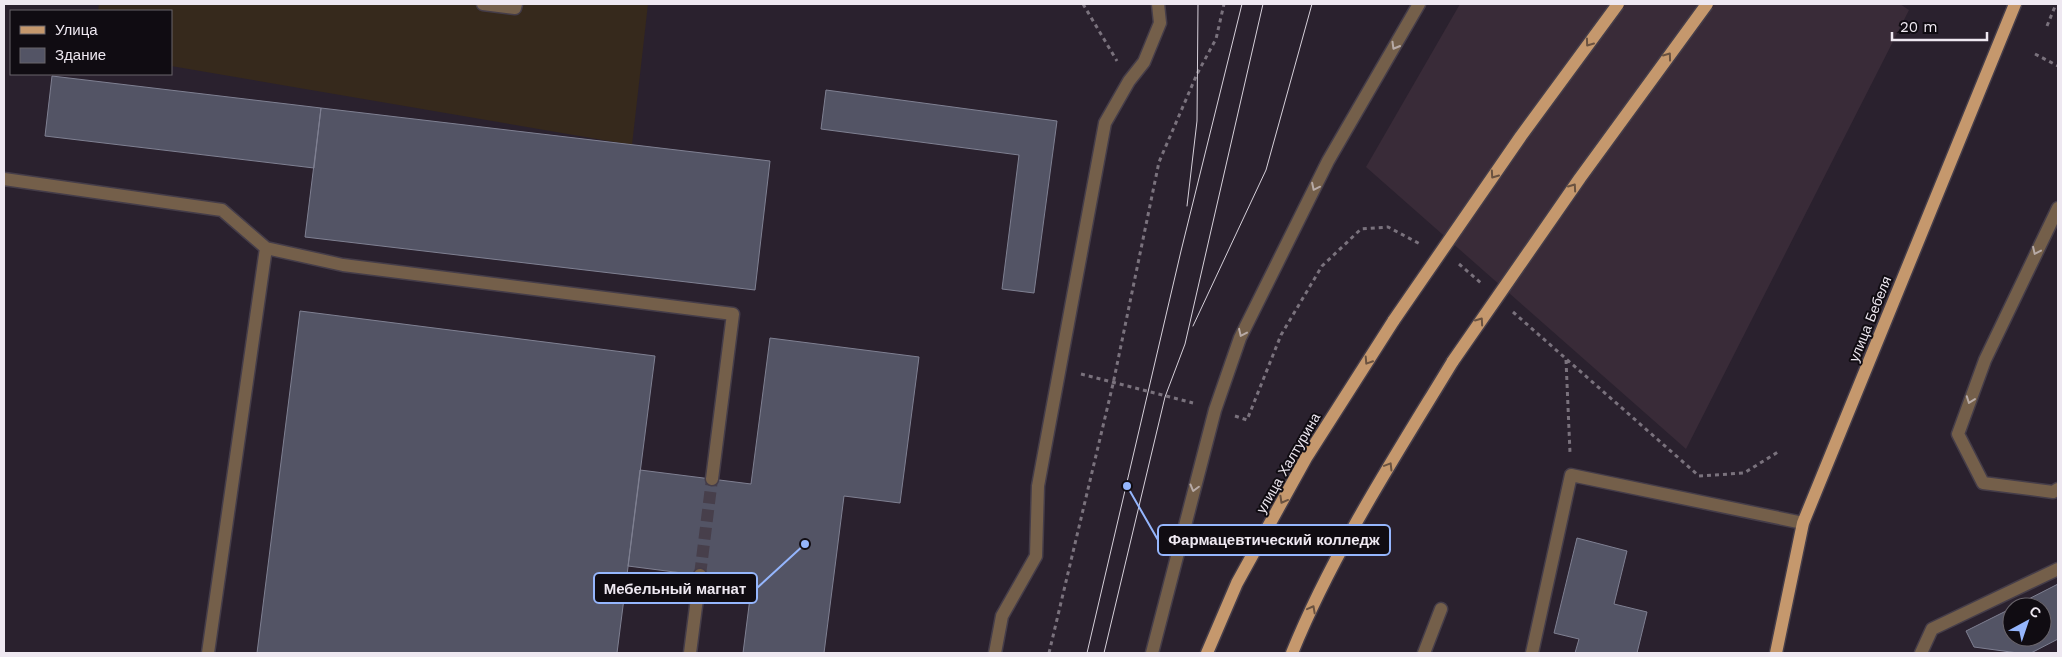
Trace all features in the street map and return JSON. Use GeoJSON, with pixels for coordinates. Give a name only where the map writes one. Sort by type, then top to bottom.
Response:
{"type":"FeatureCollection","features":[{"type":"Feature","properties":{"kind":"main road","name":"улица Халтурина"},"geometry":{"type":"LineString","coordinates":[[1207,653],[1238,583],[1306,458],[1394,320],[1521,136],[1618,4]]}},
{"type":"Feature","properties":{"kind":"main road"},"geometry":{"type":"LineString","coordinates":[[1292,653],[1304,623],[1370,498],[1453,361],[1580,178],[1707,4]]}},
{"type":"Feature","properties":{"kind":"main road","name":"улица Бебеля"},"geometry":{"type":"LineString","coordinates":[[1776,653],[1803,523],[2015,4]]}},
{"type":"Feature","properties":{"kind":"street"},"geometry":{"type":"LineString","coordinates":[[483,4],[515,8],[516,4]]}},
{"type":"Feature","properties":{"kind":"street"},"geometry":{"type":"LineString","coordinates":[[995,653],[1002,616],[1036,556],[1038,486],[1105,123],[1129,81],[1144,62],[1160,22],[1158,4]]}},
{"type":"Feature","properties":{"kind":"street"},"geometry":{"type":"LineString","coordinates":[[1152,653],[1215,410],[1240,338],[1328,161],[1419,4]]}},
{"type":"Feature","properties":{"kind":"street"},"geometry":{"type":"LineString","coordinates":[[4,179],[222,210],[266,248],[343,265],[733,314],[712,479]]}},
{"type":"Feature","properties":{"kind":"street"},"geometry":{"type":"LineString","coordinates":[[2058,208],[1985,360],[1958,434],[1984,483],[2053,492],[2058,489]]}},
{"type":"Feature","properties":{"kind":"street"},"geometry":{"type":"LineString","coordinates":[[208,653],[266,248]]}},
{"type":"Feature","properties":{"kind":"street"},"geometry":{"type":"LineString","coordinates":[[1532,653],[1571,475],[1803,523]]}},
{"type":"Feature","properties":{"kind":"street"},"geometry":{"type":"LineString","coordinates":[[1921,653],[1932,629],[2058,568]]}},
{"type":"Feature","properties":{"kind":"street"},"geometry":{"type":"LineString","coordinates":[[690,653],[700,575]]}},
{"type":"Feature","properties":{"kind":"street"},"geometry":{"type":"LineString","coordinates":[[1424,653],[1441,610]]}},
{"type":"Feature","properties":{"kind":"path"},"geometry":{"type":"LineString","coordinates":[[1083,4],[1129,81]]}},
{"type":"Feature","properties":{"kind":"path"},"geometry":{"type":"LineString","coordinates":[[1048,653],[1113,384],[1159,162],[1197,74],[1216,39],[1224,4]]}},
{"type":"Feature","properties":{"kind":"path"},"geometry":{"type":"LineString","coordinates":[[2047,26],[2056,4]]}},
{"type":"Feature","properties":{"kind":"path"},"geometry":{"type":"LineString","coordinates":[[2035,54],[2058,66]]}},
{"type":"Feature","properties":{"kind":"path"},"geometry":{"type":"LineString","coordinates":[[1566,359],[1571,475]]}},
{"type":"Feature","properties":{"kind":"path"},"geometry":{"type":"LineString","coordinates":[[1060,368],[1113,384],[1188,402]]}},
{"type":"Feature","properties":{"kind":"shaded area"},"geometry":{"type":"Polygon","coordinates":[[[99,4],[648,4],[632,145],[172,66],[172,10],[98,10],[99,4]]]}},
{"type":"Feature","properties":{"kind":"shaded area"},"geometry":{"type":"Polygon","coordinates":[[[1460,4],[1900,4],[1909,10],[1686,449],[1366,167],[1460,4]]]}},
{"type":"Feature","properties":{"kind":"building"},"geometry":{"type":"Polygon","coordinates":[[[52,76],[321,108],[314,168],[45,136],[52,76]]]}},
{"type":"Feature","properties":{"kind":"building"},"geometry":{"type":"Polygon","coordinates":[[[826,90],[1057,121],[1034,293],[1002,289],[1019,155],[821,129],[826,90]]]}},
{"type":"Feature","properties":{"kind":"building"},"geometry":{"type":"Polygon","coordinates":[[[321,108],[770,161],[755,290],[305,237],[321,108]]]}},
{"type":"Feature","properties":{"kind":"building"},"geometry":{"type":"Polygon","coordinates":[[[300,311],[655,356],[617,653],[257,653],[300,311]]]}},
{"type":"Feature","properties":{"kind":"building"},"geometry":{"type":"Polygon","coordinates":[[[770,338],[919,357],[900,503],[844,496],[824,653],[743,653],[752,582],[628,566],[640,470],[751,484],[770,338]]]}},
{"type":"Feature","properties":{"kind":"building"},"geometry":{"type":"Polygon","coordinates":[[[1577,538],[1627,551],[1614,604],[1647,612],[1637,653],[1575,653],[1579,639],[1554,633],[1577,538]]]}},
{"type":"Feature","properties":{"kind":"building"},"geometry":{"type":"Polygon","coordinates":[[[2058,584],[2058,639],[2052,642],[2052,597],[2033,597],[2058,584]]]}},
{"type":"Feature","properties":{"kind":"building"},"geometry":{"type":"Polygon","coordinates":[[[2002,613],[2002,647],[2043,647],[2031,653],[2018,653],[1974,647],[1966,631],[2002,613]]]}},
{"type":"Feature","properties":{"kind":"tunnel"},"geometry":{"type":"LineString","coordinates":[[700,575],[712,479]]}},
{"type":"Feature","properties":{"kind":"tram line"},"geometry":{"type":"LineString","coordinates":[[1187,206],[1197,121],[1198,4]]}},
{"type":"Feature","properties":{"kind":"tram line"},"geometry":{"type":"LineString","coordinates":[[1087,653],[1181,251],[1242,4]]}},
{"type":"Feature","properties":{"kind":"tram line"},"geometry":{"type":"LineString","coordinates":[[1104,653],[1165,397],[1185,344],[1263,4]]}},
{"type":"Feature","properties":{"kind":"tram line"},"geometry":{"type":"LineString","coordinates":[[1193,326],[1266,170],[1312,4]]}},
{"type":"Feature","properties":{"kind":"place","name":"Фармацевтический колледж"},"geometry":{"type":"Point","coordinates":[1127,486]}},
{"type":"Feature","properties":{"kind":"place","name":"Мебельный магнат"},"geometry":{"type":"Point","coordinates":[805,544]}}]}
